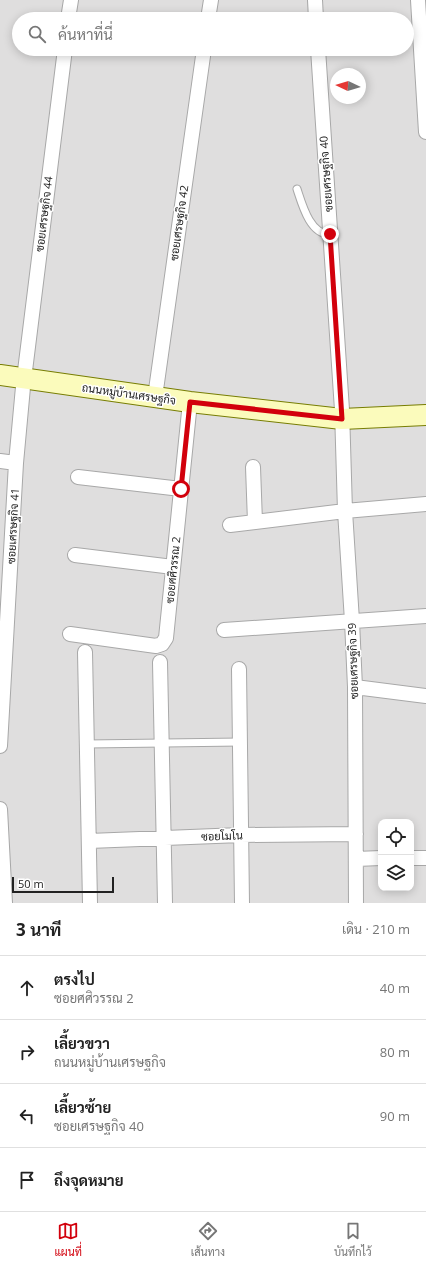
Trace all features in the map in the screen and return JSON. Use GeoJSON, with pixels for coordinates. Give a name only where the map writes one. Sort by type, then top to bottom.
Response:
{"type":"FeatureCollection","features":[{"type":"Feature","properties":{"kind":"street"},"geometry":{"type":"LineString","coordinates":[[69,12],[71,0]]}},
{"type":"Feature","properties":{"kind":"street"},"geometry":{"type":"LineString","coordinates":[[209,12],[211,0]]}},
{"type":"Feature","properties":{"kind":"street"},"geometry":{"type":"LineString","coordinates":[[315,0],[316,12]]}},
{"type":"Feature","properties":{"kind":"street"},"geometry":{"type":"LineString","coordinates":[[418,0],[426,132]]}},
{"type":"Feature","properties":{"kind":"street","name":"ซอยเศรษฐกิจ 44"},"geometry":{"type":"LineString","coordinates":[[23,379],[64,56]]}},
{"type":"Feature","properties":{"kind":"street","name":"ซอยเศรษฐกิจ 42"},"geometry":{"type":"LineString","coordinates":[[155,397],[203,56]]}},
{"type":"Feature","properties":{"kind":"street","name":"ซอยเศรษฐกิจ 40"},"geometry":{"type":"LineString","coordinates":[[318,56],[342,419]]}},
{"type":"Feature","properties":{"kind":"street","name":"ถนนหมู่บ้านเศรษฐกิจ"},"geometry":{"type":"LineString","coordinates":[[0,375],[190,402],[342,419],[426,415]]}},
{"type":"Feature","properties":{"kind":"street","name":"ซอยเศรษฐกิจ 41"},"geometry":{"type":"LineString","coordinates":[[0,746],[2,680],[23,379]]}},
{"type":"Feature","properties":{"kind":"street","name":"ซอยศศิวรรณ 2"},"geometry":{"type":"LineString","coordinates":[[70,634],[156,646],[162,644],[166,638],[190,402]]}},
{"type":"Feature","properties":{"kind":"street","name":"ซอยเศรษฐกิจ 39"},"geometry":{"type":"LineString","coordinates":[[342,419],[345,511],[355,687],[356,903]]}},
{"type":"Feature","properties":{"kind":"street"},"geometry":{"type":"LineString","coordinates":[[0,461],[16,463]]}},
{"type":"Feature","properties":{"kind":"street"},"geometry":{"type":"LineString","coordinates":[[254,467],[255,522]]}},
{"type":"Feature","properties":{"kind":"street"},"geometry":{"type":"LineString","coordinates":[[78,477],[181,489]]}},
{"type":"Feature","properties":{"kind":"street"},"geometry":{"type":"LineString","coordinates":[[230,525],[345,511],[426,504]]}},
{"type":"Feature","properties":{"kind":"street"},"geometry":{"type":"LineString","coordinates":[[75,555],[174,567]]}},
{"type":"Feature","properties":{"kind":"street"},"geometry":{"type":"LineString","coordinates":[[224,630],[426,616]]}},
{"type":"Feature","properties":{"kind":"street"},"geometry":{"type":"LineString","coordinates":[[85,652],[90,903]]}},
{"type":"Feature","properties":{"kind":"street"},"geometry":{"type":"LineString","coordinates":[[160,662],[163,838],[166,903]]}},
{"type":"Feature","properties":{"kind":"street"},"geometry":{"type":"LineString","coordinates":[[239,669],[242,903]]}},
{"type":"Feature","properties":{"kind":"street"},"geometry":{"type":"LineString","coordinates":[[355,687],[426,696]]}},
{"type":"Feature","properties":{"kind":"street"},"geometry":{"type":"LineString","coordinates":[[0,809],[4,903]]}},
{"type":"Feature","properties":{"kind":"street","name":"ซอยโมโน"},"geometry":{"type":"LineString","coordinates":[[89,841],[241,835],[356,834]]}},
{"type":"Feature","properties":{"kind":"street"},"geometry":{"type":"LineString","coordinates":[[356,858],[378,858]]}},
{"type":"Feature","properties":{"kind":"lane"},"geometry":{"type":"LineString","coordinates":[[297,189],[309,220],[318,231],[325,234],[330,234]]}},
{"type":"Feature","properties":{"kind":"lane"},"geometry":{"type":"LineString","coordinates":[[87,744],[241,742]]}},
{"type":"Feature","properties":{"kind":"shaded area"},"geometry":{"type":"Polygon","coordinates":[[[0,0],[426,0],[426,903],[0,903],[0,0]]]}},
{"type":"Feature","properties":{"kind":"route"},"geometry":{"type":"LineString","coordinates":[[181,489],[190,402],[342,419],[330,234]]}}]}
